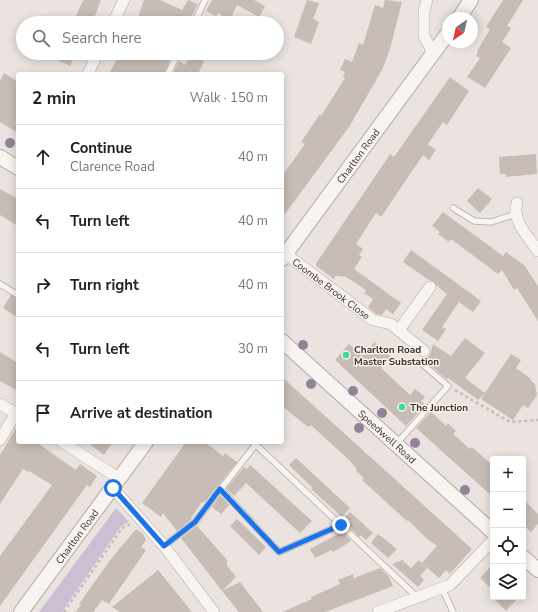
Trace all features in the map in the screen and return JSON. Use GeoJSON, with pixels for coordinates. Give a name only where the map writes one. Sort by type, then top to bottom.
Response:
{"type":"FeatureCollection","features":[{"type":"Feature","properties":{"kind":"street"},"geometry":{"type":"LineString","coordinates":[[116,16],[124,0]]}},
{"type":"Feature","properties":{"kind":"street"},"geometry":{"type":"LineString","coordinates":[[427,0],[424,10],[424,36],[434,53]]}},
{"type":"Feature","properties":{"kind":"street"},"geometry":{"type":"LineString","coordinates":[[463,12],[471,0]]}},
{"type":"Feature","properties":{"kind":"street","name":"Charlton Road"},"geometry":{"type":"LineString","coordinates":[[284,257],[442,42]]}},
{"type":"Feature","properties":{"kind":"street"},"geometry":{"type":"LineString","coordinates":[[89,72],[95,60]]}},
{"type":"Feature","properties":{"kind":"street"},"geometry":{"type":"LineString","coordinates":[[0,157],[16,167]]}},
{"type":"Feature","properties":{"kind":"street"},"geometry":{"type":"LineString","coordinates":[[517,209],[517,219],[538,251]]}},
{"type":"Feature","properties":{"kind":"street","name":"Coombe Brook Close"},"geometry":{"type":"LineString","coordinates":[[284,257],[373,320],[391,324],[424,351]]}},
{"type":"Feature","properties":{"kind":"street"},"geometry":{"type":"LineString","coordinates":[[399,330],[430,287]]}},
{"type":"Feature","properties":{"kind":"street","name":"Speedwell Road"},"geometry":{"type":"LineString","coordinates":[[284,343],[395,445],[490,529]]}},
{"type":"Feature","properties":{"kind":"street"},"geometry":{"type":"LineString","coordinates":[[0,404],[16,413]]}},
{"type":"Feature","properties":{"kind":"street"},"geometry":{"type":"LineString","coordinates":[[0,440],[16,416]]}},
{"type":"Feature","properties":{"kind":"street"},"geometry":{"type":"LineString","coordinates":[[65,444],[116,483],[214,612]]}},
{"type":"Feature","properties":{"kind":"street","name":"Charlton Road"},"geometry":{"type":"LineString","coordinates":[[21,612],[145,444]]}},
{"type":"Feature","properties":{"kind":"street"},"geometry":{"type":"LineString","coordinates":[[378,612],[442,588],[457,579],[490,543]]}},
{"type":"Feature","properties":{"kind":"street"},"geometry":{"type":"LineString","coordinates":[[526,560],[538,570]]}},
{"type":"Feature","properties":{"kind":"lane"},"geometry":{"type":"LineString","coordinates":[[197,16],[205,0]]}},
{"type":"Feature","properties":{"kind":"lane"},"geometry":{"type":"LineString","coordinates":[[169,72],[175,60]]}},
{"type":"Feature","properties":{"kind":"lane"},"geometry":{"type":"LineString","coordinates":[[453,208],[474,222],[491,222],[517,209]]}},
{"type":"Feature","properties":{"kind":"lane"},"geometry":{"type":"LineString","coordinates":[[0,284],[16,295]]}},
{"type":"Feature","properties":{"kind":"lane"},"geometry":{"type":"LineString","coordinates":[[395,445],[448,386],[421,363]]}},
{"type":"Feature","properties":{"kind":"lane"},"geometry":{"type":"LineString","coordinates":[[164,546],[195,522],[253,444]]}},
{"type":"Feature","properties":{"kind":"lane"},"geometry":{"type":"LineString","coordinates":[[255,444],[418,598]]}},
{"type":"Feature","properties":{"kind":"lane"},"geometry":{"type":"LineString","coordinates":[[220,489],[279,552],[341,525]]}},
{"type":"Feature","properties":{"kind":"lane"},"geometry":{"type":"LineString","coordinates":[[442,588],[452,612]]}},
{"type":"Feature","properties":{"kind":"path"},"geometry":{"type":"LineString","coordinates":[[448,386],[510,422],[538,420]]}},
{"type":"Feature","properties":{"kind":"path"},"geometry":{"type":"LineString","coordinates":[[64,612],[122,528],[143,520]]}},
{"type":"Feature","properties":{"kind":"shaded area"},"geometry":{"type":"Polygon","coordinates":[[[116,508],[129,522],[121,526],[62,612],[39,612],[116,508]]]}},
{"type":"Feature","properties":{"kind":"building"},"geometry":{"type":"Polygon","coordinates":[[[83,0],[101,0],[95,16],[76,16],[83,0]]]}},
{"type":"Feature","properties":{"kind":"building"},"geometry":{"type":"Polygon","coordinates":[[[144,0],[160,0],[182,10],[188,0],[198,4],[192,16],[138,16],[144,0]]]}},
{"type":"Feature","properties":{"kind":"building"},"geometry":{"type":"Polygon","coordinates":[[[212,0],[254,0],[265,6],[260,16],[237,5],[232,16],[223,16],[218,13],[216,16],[206,11],[212,0]]]}},
{"type":"Feature","properties":{"kind":"building"},"geometry":{"type":"Polygon","coordinates":[[[307,0],[319,3],[313,19],[319,22],[311,44],[294,37],[307,0]]]}},
{"type":"Feature","properties":{"kind":"building"},"geometry":{"type":"Polygon","coordinates":[[[385,0],[402,2],[390,49],[382,70],[349,127],[284,215],[284,173],[305,144],[301,142],[320,114],[321,116],[345,78],[343,77],[345,72],[340,70],[345,59],[352,62],[359,43],[363,45],[375,5],[383,8],[385,0]]]}},
{"type":"Feature","properties":{"kind":"building"},"geometry":{"type":"Polygon","coordinates":[[[503,0],[523,0],[507,26],[511,28],[502,42],[511,48],[485,88],[467,77],[480,58],[476,56],[477,51],[490,29],[486,27],[503,0]]]}},
{"type":"Feature","properties":{"kind":"building"},"geometry":{"type":"Polygon","coordinates":[[[58,60],[73,60],[70,66],[58,60]]]}},
{"type":"Feature","properties":{"kind":"building"},"geometry":{"type":"Polygon","coordinates":[[[116,60],[170,60],[165,72],[110,72],[116,60]]]}},
{"type":"Feature","properties":{"kind":"building"},"geometry":{"type":"Polygon","coordinates":[[[188,60],[204,61],[199,72],[174,72],[179,61],[185,65],[188,60]]]}},
{"type":"Feature","properties":{"kind":"building"},"geometry":{"type":"Polygon","coordinates":[[[4,73],[16,81],[16,132],[0,122],[0,81],[4,73]]]}},
{"type":"Feature","properties":{"kind":"building"},"geometry":{"type":"Polygon","coordinates":[[[450,77],[469,91],[447,125],[443,122],[428,144],[436,150],[429,160],[423,155],[381,217],[376,213],[356,244],[363,249],[359,255],[362,257],[354,269],[401,303],[393,314],[386,309],[382,315],[376,314],[368,307],[373,299],[364,293],[366,290],[346,277],[336,276],[334,279],[316,266],[317,262],[390,154],[394,157],[450,77]]]}},
{"type":"Feature","properties":{"kind":"building"},"geometry":{"type":"Polygon","coordinates":[[[536,154],[537,174],[506,177],[506,174],[500,174],[499,157],[536,154]]]}},
{"type":"Feature","properties":{"kind":"building"},"geometry":{"type":"Polygon","coordinates":[[[478,188],[492,199],[480,213],[467,201],[478,188]]]}},
{"type":"Feature","properties":{"kind":"building"},"geometry":{"type":"Polygon","coordinates":[[[0,189],[16,198],[16,225],[0,215],[0,189]]]}},
{"type":"Feature","properties":{"kind":"building"},"geometry":{"type":"Polygon","coordinates":[[[443,212],[503,256],[506,252],[525,266],[538,286],[538,321],[517,288],[514,290],[502,270],[498,274],[451,239],[449,242],[438,234],[440,232],[432,226],[443,212]]]}},
{"type":"Feature","properties":{"kind":"building"},"geometry":{"type":"Polygon","coordinates":[[[411,250],[481,301],[473,312],[459,302],[442,327],[446,329],[438,341],[422,330],[447,294],[434,282],[403,262],[411,250]]]}},
{"type":"Feature","properties":{"kind":"building"},"geometry":{"type":"Polygon","coordinates":[[[11,295],[16,298],[16,317],[3,308],[11,295]]]}},
{"type":"Feature","properties":{"kind":"building"},"geometry":{"type":"Polygon","coordinates":[[[465,338],[485,353],[465,378],[485,393],[478,400],[448,378],[447,379],[423,359],[430,355],[433,344],[451,356],[465,338]]]}},
{"type":"Feature","properties":{"kind":"building"},"geometry":{"type":"Polygon","coordinates":[[[375,342],[391,357],[381,368],[410,395],[415,389],[425,397],[421,401],[425,405],[406,426],[335,360],[349,344],[362,356],[375,342]]]}},
{"type":"Feature","properties":{"kind":"building"},"geometry":{"type":"Polygon","coordinates":[[[0,352],[16,362],[16,390],[0,381],[0,352]]]}},
{"type":"Feature","properties":{"kind":"building"},"geometry":{"type":"Polygon","coordinates":[[[511,354],[521,360],[516,368],[531,379],[530,380],[535,384],[537,395],[528,408],[523,405],[513,420],[481,399],[511,354]]]}},
{"type":"Feature","properties":{"kind":"building"},"geometry":{"type":"Polygon","coordinates":[[[284,379],[472,549],[450,574],[446,570],[439,578],[422,563],[437,546],[426,538],[408,520],[407,521],[362,480],[364,478],[356,471],[357,469],[349,460],[311,425],[308,427],[284,408],[284,379]]]}},
{"type":"Feature","properties":{"kind":"building"},"geometry":{"type":"Polygon","coordinates":[[[431,412],[446,426],[448,423],[456,431],[453,434],[470,449],[472,447],[490,463],[490,494],[416,428],[431,412]]]}},
{"type":"Feature","properties":{"kind":"building"},"geometry":{"type":"Polygon","coordinates":[[[16,428],[16,444],[39,444],[76,470],[80,464],[97,476],[90,487],[87,485],[0,606],[0,556],[52,485],[23,469],[0,504],[0,455],[16,428]]]}},
{"type":"Feature","properties":{"kind":"building"},"geometry":{"type":"Polygon","coordinates":[[[90,444],[112,444],[104,455],[90,444]]]}},
{"type":"Feature","properties":{"kind":"building"},"geometry":{"type":"Polygon","coordinates":[[[185,444],[208,444],[223,456],[225,453],[237,462],[206,501],[201,503],[191,518],[192,519],[177,531],[163,513],[161,517],[142,503],[185,444]]]}},
{"type":"Feature","properties":{"kind":"building"},"geometry":{"type":"Polygon","coordinates":[[[296,458],[350,508],[342,517],[311,489],[313,488],[289,465],[296,458]]]}},
{"type":"Feature","properties":{"kind":"building"},"geometry":{"type":"Polygon","coordinates":[[[250,465],[312,521],[300,533],[246,483],[234,496],[226,489],[244,467],[247,469],[250,465]]]}},
{"type":"Feature","properties":{"kind":"building"},"geometry":{"type":"Polygon","coordinates":[[[221,495],[229,505],[221,514],[212,507],[221,495]]]}},
{"type":"Feature","properties":{"kind":"building"},"geometry":{"type":"Polygon","coordinates":[[[526,502],[538,514],[538,524],[531,532],[526,528],[526,502]]]}},
{"type":"Feature","properties":{"kind":"building"},"geometry":{"type":"Polygon","coordinates":[[[350,512],[373,533],[366,540],[361,535],[359,537],[343,519],[350,512]]]}},
{"type":"Feature","properties":{"kind":"building"},"geometry":{"type":"Polygon","coordinates":[[[237,519],[266,547],[259,555],[230,526],[237,519]]]}},
{"type":"Feature","properties":{"kind":"building"},"geometry":{"type":"Polygon","coordinates":[[[197,526],[228,561],[226,562],[228,567],[236,577],[222,591],[181,538],[197,526]]]}},
{"type":"Feature","properties":{"kind":"building"},"geometry":{"type":"Polygon","coordinates":[[[136,529],[142,533],[146,540],[141,547],[146,550],[109,604],[102,600],[93,612],[75,612],[111,559],[136,529]]]}},
{"type":"Feature","properties":{"kind":"building"},"geometry":{"type":"Polygon","coordinates":[[[342,532],[351,541],[333,552],[332,550],[315,558],[310,549],[342,532]]]}},
{"type":"Feature","properties":{"kind":"building"},"geometry":{"type":"Polygon","coordinates":[[[378,534],[397,549],[388,558],[371,543],[378,534]]]}},
{"type":"Feature","properties":{"kind":"building"},"geometry":{"type":"Polygon","coordinates":[[[402,560],[411,568],[419,560],[427,568],[420,576],[424,580],[418,587],[392,564],[402,560]]]}},
{"type":"Feature","properties":{"kind":"building"},"geometry":{"type":"Polygon","coordinates":[[[490,567],[490,587],[480,578],[490,567]]]}},
{"type":"Feature","properties":{"kind":"building"},"geometry":{"type":"Polygon","coordinates":[[[380,568],[389,577],[393,586],[325,612],[282,612],[312,599],[311,597],[340,584],[338,580],[353,574],[354,578],[380,568]]]}},
{"type":"Feature","properties":{"kind":"building"},"geometry":{"type":"Polygon","coordinates":[[[158,570],[192,612],[120,612],[112,607],[158,570]]]}},
{"type":"Feature","properties":{"kind":"building"},"geometry":{"type":"Polygon","coordinates":[[[240,582],[263,612],[239,612],[222,591],[240,582]]]}},
{"type":"Feature","properties":{"kind":"building"},"geometry":{"type":"Polygon","coordinates":[[[495,600],[516,600],[506,611],[495,600]]]}},
{"type":"Feature","properties":{"kind":"place","name":"Charlton Road Master Substation"},"geometry":{"type":"Point","coordinates":[346,355]}},
{"type":"Feature","properties":{"kind":"place","name":"The Junction"},"geometry":{"type":"Point","coordinates":[402,407]}},
{"type":"Feature","properties":{"kind":"route"},"geometry":{"type":"LineString","coordinates":[[113,488],[143,520],[164,546],[195,522],[220,489],[279,552],[341,525]]}}]}
